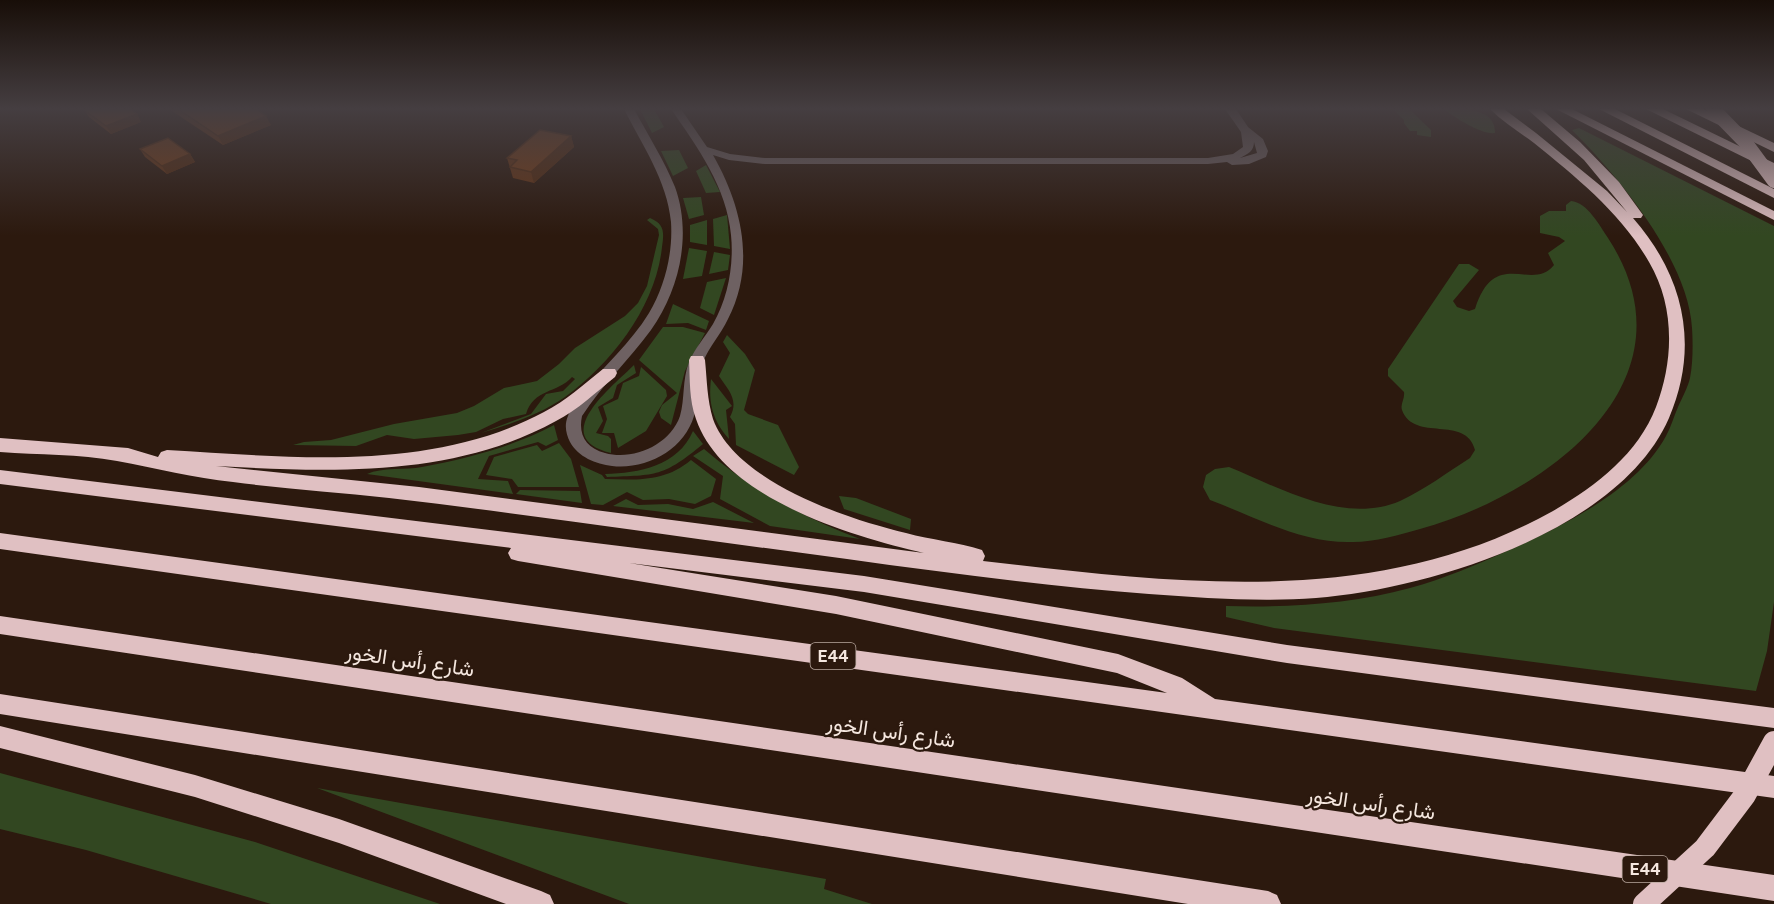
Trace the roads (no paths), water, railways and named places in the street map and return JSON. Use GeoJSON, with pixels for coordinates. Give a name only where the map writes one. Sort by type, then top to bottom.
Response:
{"type":"FeatureCollection","features":[{"type":"Feature","properties":{"kind":"highway"},"geometry":{"type":"LineString","coordinates":[[1550,151],[1617,208],[1661,267]]}},
{"type":"Feature","properties":{"kind":"highway"},"geometry":{"type":"LineString","coordinates":[[117,454],[190,471],[370,488],[1022,574],[1185,589],[1260,591],[1322,589],[1429,571],[1497,546],[1546,523],[1587,499],[1622,472],[1646,446],[1663,412],[1675,379],[1678,350],[1677,311],[1672,292],[1653,241],[1619,191],[1582,151]]}},
{"type":"Feature","properties":{"kind":"highway"},"geometry":{"type":"LineString","coordinates":[[1646,151],[1774,216]]}},
{"type":"Feature","properties":{"kind":"highway"},"geometry":{"type":"LineString","coordinates":[[1689,151],[1774,194]]}},
{"type":"Feature","properties":{"kind":"highway"},"geometry":{"type":"LineString","coordinates":[[1739,151],[1774,168]]}},
{"type":"Feature","properties":{"kind":"highway"},"geometry":{"type":"LineString","coordinates":[[1752,151],[1774,181]]}},
{"type":"Feature","properties":{"kind":"highway"},"geometry":{"type":"LineString","coordinates":[[697,360],[702,414],[717,442],[741,468],[782,494],[847,524],[900,542],[1125,583]]}},
{"type":"Feature","properties":{"kind":"highway"},"geometry":{"type":"LineString","coordinates":[[0,445],[117,454],[312,464],[372,462],[431,455],[484,443],[531,426],[569,404],[609,373]]}},
{"type":"Feature","properties":{"kind":"highway"},"geometry":{"type":"LineString","coordinates":[[0,477],[875,586],[1287,654],[1774,718]]}},
{"type":"Feature","properties":{"kind":"highway"},"geometry":{"type":"LineString","coordinates":[[449,533],[490,547],[532,556],[836,605],[1118,664],[1174,685],[1212,708]]}},
{"type":"Feature","properties":{"kind":"highway","name":"E44"},"geometry":{"type":"LineString","coordinates":[[0,541],[1774,787]]}},
{"type":"Feature","properties":{"kind":"highway","name":"شارع رأس الخور"},"geometry":{"type":"LineString","coordinates":[[0,625],[1774,888]]}},
{"type":"Feature","properties":{"kind":"highway"},"geometry":{"type":"LineString","coordinates":[[0,704],[1268,904]]}},
{"type":"Feature","properties":{"kind":"highway"},"geometry":{"type":"LineString","coordinates":[[0,737],[195,786],[339,831],[541,904]]}},
{"type":"Feature","properties":{"kind":"highway"},"geometry":{"type":"LineString","coordinates":[[1644,904],[1705,848],[1745,795],[1774,742]]}},
{"type":"Feature","properties":{"kind":"street"},"geometry":{"type":"LineString","coordinates":[[650,151],[670,191],[677,222],[671,280],[657,310],[575,415],[572,430],[574,437],[583,449],[601,458],[636,459],[658,451],[678,434],[684,425],[689,408],[689,386],[697,360],[730,301],[738,251],[734,218],[728,198],[704,151]]}},
{"type":"Feature","properties":{"kind":"street"},"geometry":{"type":"LineString","coordinates":[[710,151],[729,157],[753,160],[1208,160],[1233,158],[1247,151]]}}]}
